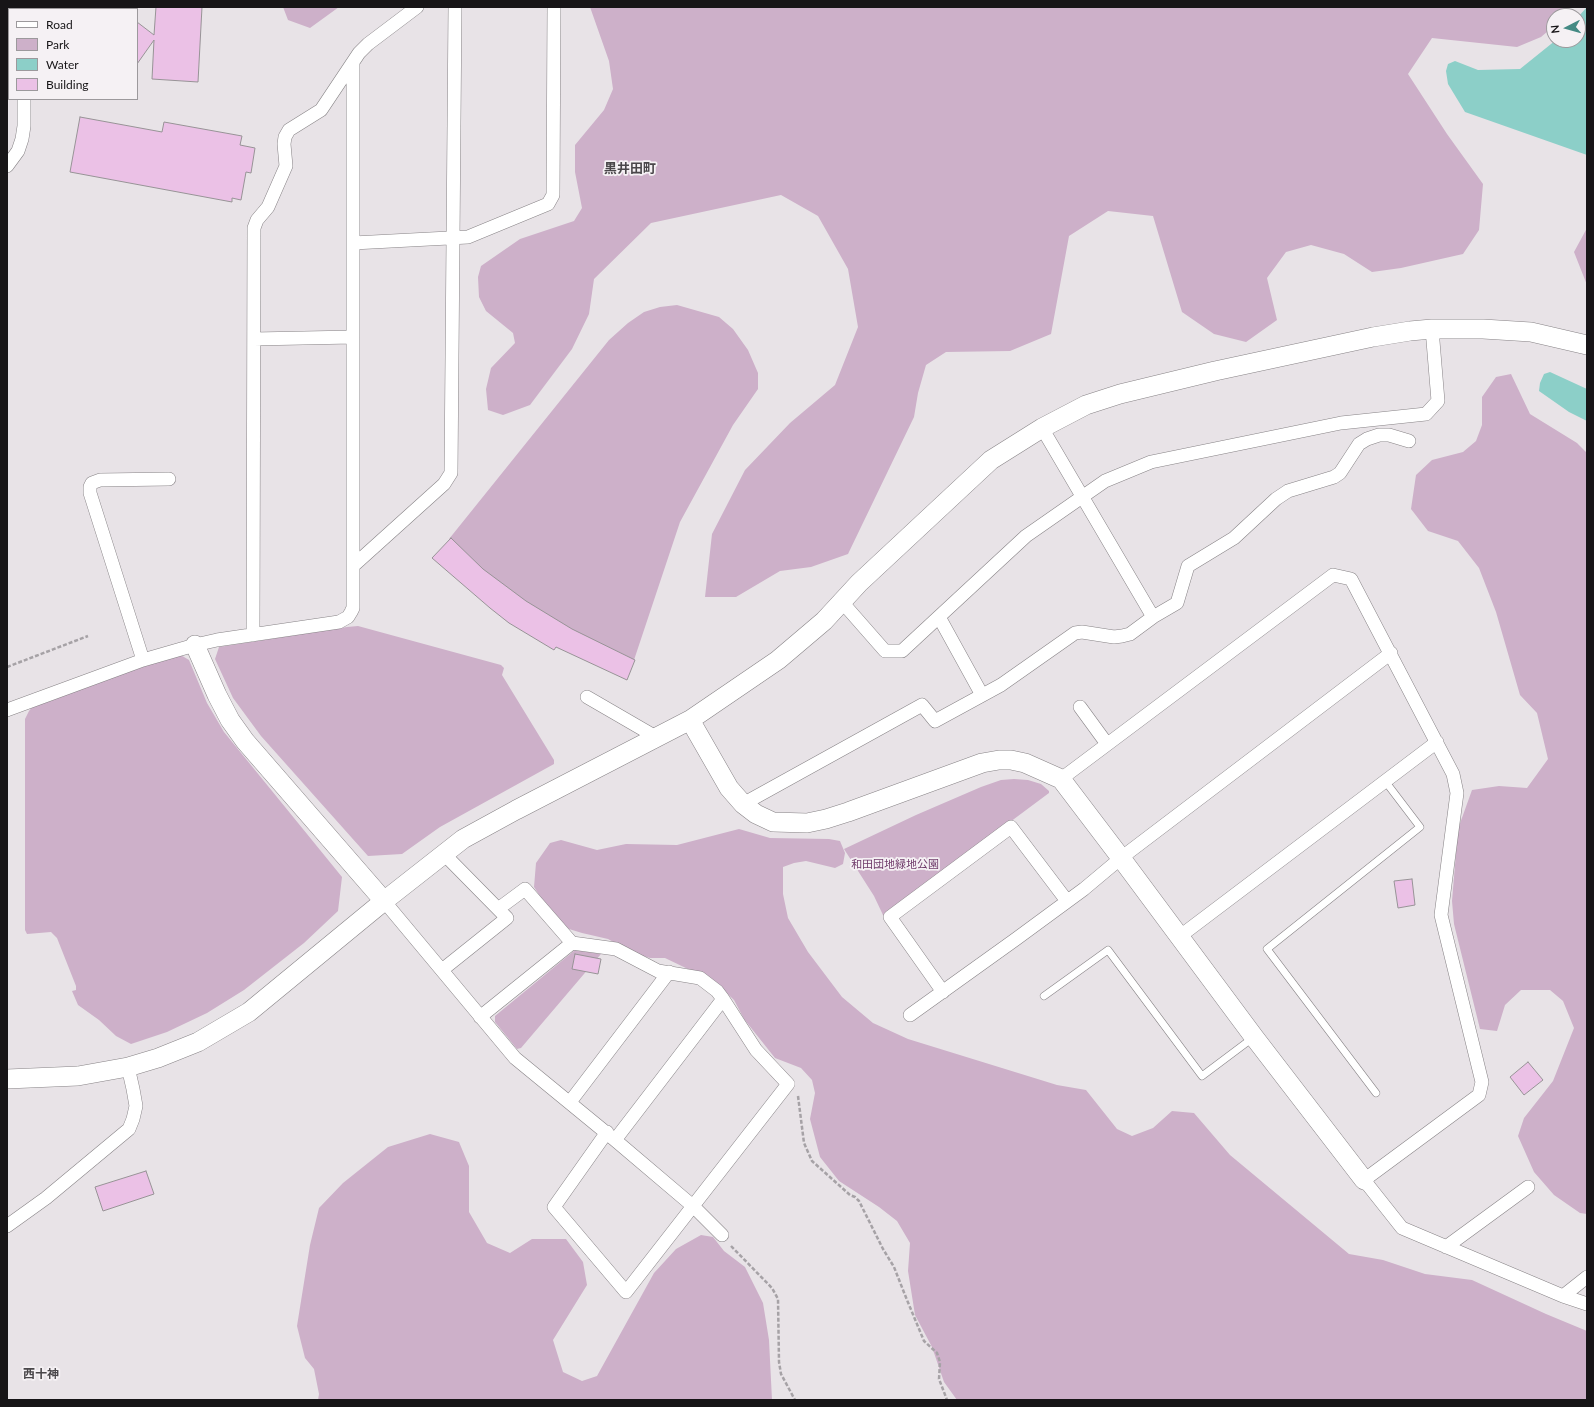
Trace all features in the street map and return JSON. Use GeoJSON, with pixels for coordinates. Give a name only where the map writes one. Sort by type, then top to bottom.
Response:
{"type":"FeatureCollection","features":[{"type":"Feature","properties":{"kind":"street"},"geometry":{"type":"LineString","coordinates":[[253,634],[254,228],[257,220],[268,207],[286,166],[285,137],[289,130],[321,110],[359,53],[368,44],[417,7]]}},
{"type":"Feature","properties":{"kind":"street"},"geometry":{"type":"LineString","coordinates":[[353,566],[444,484],[451,473],[455,7]]}},
{"type":"Feature","properties":{"kind":"street"},"geometry":{"type":"LineString","coordinates":[[353,243],[468,237],[544,207],[551,200],[553,195],[554,7]]}},
{"type":"Feature","properties":{"kind":"street"},"geometry":{"type":"LineString","coordinates":[[7,710],[143,660],[217,640],[344,620],[348,617],[353,608],[353,63]]}},
{"type":"Feature","properties":{"kind":"street"},"geometry":{"type":"LineString","coordinates":[[7,166],[18,151],[22,139],[24,126],[24,100]]}},
{"type":"Feature","properties":{"kind":"street"},"geometry":{"type":"LineString","coordinates":[[7,1079],[78,1076],[128,1067],[158,1058],[198,1042],[249,1012],[384,901],[463,839],[690,720],[778,660],[824,621],[859,583],[990,460],[1042,428],[1086,405],[1120,394],[1215,371],[1373,337],[1432,329],[1483,329],[1531,332],[1587,345]]}},
{"type":"Feature","properties":{"kind":"street"},"geometry":{"type":"LineString","coordinates":[[842,602],[885,651],[902,651],[1026,536],[1105,481],[1151,462],[1341,423],[1426,414],[1438,401],[1432,329]]}},
{"type":"Feature","properties":{"kind":"street"},"geometry":{"type":"LineString","coordinates":[[254,338],[353,337]]}},
{"type":"Feature","properties":{"kind":"street"},"geometry":{"type":"LineString","coordinates":[[1042,428],[1153,617]]}},
{"type":"Feature","properties":{"kind":"street"},"geometry":{"type":"LineString","coordinates":[[742,804],[922,705],[935,720],[1001,684],[1075,633],[1082,632],[1122,636],[1130,634],[1153,617],[1177,603],[1188,566],[1234,538],[1276,498],[1288,491],[1334,477],[1340,472],[1359,444],[1367,439],[1379,435],[1389,435],[1409,441]]}},
{"type":"Feature","properties":{"kind":"street"},"geometry":{"type":"LineString","coordinates":[[143,660],[90,493],[90,487],[92,483],[100,480],[169,479]]}},
{"type":"Feature","properties":{"kind":"street"},"geometry":{"type":"LineString","coordinates":[[1061,779],[1333,574],[1351,579],[1453,774],[1457,794],[1441,915],[1482,1082],[1480,1095],[1364,1180]]}},
{"type":"Feature","properties":{"kind":"street"},"geometry":{"type":"LineString","coordinates":[[939,617],[982,695]]}},
{"type":"Feature","properties":{"kind":"street"},"geometry":{"type":"LineString","coordinates":[[195,645],[217,695],[230,720],[245,741],[384,901],[515,1058],[611,1136],[694,1207],[722,1235]]}},
{"type":"Feature","properties":{"kind":"street"},"geometry":{"type":"LineString","coordinates":[[910,1015],[1067,901],[1121,858],[1391,653]]}},
{"type":"Feature","properties":{"kind":"street"},"geometry":{"type":"LineString","coordinates":[[588,697],[656,737]]}},
{"type":"Feature","properties":{"kind":"street"},"geometry":{"type":"LineString","coordinates":[[1080,708],[1107,744]]}},
{"type":"Feature","properties":{"kind":"street"},"geometry":{"type":"LineString","coordinates":[[690,720],[729,788],[742,804],[756,814],[773,822],[807,823],[848,812],[982,763],[1011,760],[1025,763],[1061,779],[1254,1037],[1402,1228],[1563,1296],[1587,1304]]}},
{"type":"Feature","properties":{"kind":"street"},"geometry":{"type":"LineString","coordinates":[[1179,937],[1437,742]]}},
{"type":"Feature","properties":{"kind":"street"},"geometry":{"type":"LineString","coordinates":[[943,992],[890,917],[1012,827],[1067,901]]}},
{"type":"Feature","properties":{"kind":"street"},"geometry":{"type":"LineString","coordinates":[[442,970],[507,918],[444,854]]}},
{"type":"Feature","properties":{"kind":"street"},"geometry":{"type":"LineString","coordinates":[[498,909],[525,889],[572,943],[616,949],[658,970],[700,978],[717,990],[723,999],[756,1050],[788,1084],[694,1207],[626,1292],[554,1207],[723,999]]}},
{"type":"Feature","properties":{"kind":"street"},"geometry":{"type":"LineString","coordinates":[[480,1017],[572,943]]}},
{"type":"Feature","properties":{"kind":"street"},"geometry":{"type":"LineString","coordinates":[[570,1102],[669,972]]}},
{"type":"Feature","properties":{"kind":"street"},"geometry":{"type":"LineString","coordinates":[[7,1226],[46,1198],[129,1129],[134,1119],[136,1106],[134,1089],[128,1067]]}},
{"type":"Feature","properties":{"kind":"street"},"geometry":{"type":"LineString","coordinates":[[1446,1247],[1528,1187]]}},
{"type":"Feature","properties":{"kind":"street"},"geometry":{"type":"LineString","coordinates":[[1563,1296],[1587,1277]]}},
{"type":"Feature","properties":{"kind":"lane"},"geometry":{"type":"LineString","coordinates":[[1376,1093],[1267,948],[1420,827],[1386,781]]}},
{"type":"Feature","properties":{"kind":"lane"},"geometry":{"type":"LineString","coordinates":[[1044,996],[1108,950],[1202,1076],[1254,1037]]}},
{"type":"Feature","properties":{"kind":"path"},"geometry":{"type":"LineString","coordinates":[[7,667],[88,636]]}},
{"type":"Feature","properties":{"kind":"path"},"geometry":{"type":"LineString","coordinates":[[788,1084],[794,1087],[798,1094],[804,1143],[812,1161],[850,1195],[856,1197],[859,1201],[883,1249],[894,1267],[924,1341],[937,1353],[940,1362],[939,1379],[947,1400]]}},
{"type":"Feature","properties":{"kind":"path"},"geometry":{"type":"LineString","coordinates":[[722,1235],[738,1254],[750,1264],[772,1288],[778,1299],[779,1362],[781,1374],[795,1400]]}},
{"type":"Feature","properties":{"kind":"green space"},"geometry":{"type":"Polygon","coordinates":[[[283,7],[339,7],[310,28],[288,20],[283,7]]]}},
{"type":"Feature","properties":{"kind":"green space"},"geometry":{"type":"Polygon","coordinates":[[[590,7],[1569,7],[1546,8],[1546,33],[1541,37],[1517,47],[1432,38],[1408,74],[1447,134],[1483,184],[1479,230],[1463,254],[1401,268],[1372,272],[1344,254],[1311,245],[1286,252],[1267,278],[1277,320],[1246,342],[1214,334],[1182,312],[1153,216],[1108,211],[1069,236],[1051,334],[1010,351],[946,352],[926,365],[918,393],[914,417],[848,554],[811,567],[780,571],[736,597],[705,597],[712,534],[745,470],[790,423],[835,385],[858,327],[848,269],[818,216],[781,195],[651,223],[594,279],[589,314],[572,349],[530,405],[503,415],[488,410],[486,389],[491,368],[515,343],[513,333],[486,311],[479,297],[478,277],[481,266],[520,239],[574,221],[582,208],[575,172],[575,145],[604,110],[613,89],[609,61],[590,7]]]}},
{"type":"Feature","properties":{"kind":"green space"},"geometry":{"type":"Polygon","coordinates":[[[1587,228],[1587,285],[1574,252],[1587,228]]]}},
{"type":"Feature","properties":{"kind":"green space"},"geometry":{"type":"Polygon","coordinates":[[[677,305],[719,317],[733,329],[748,350],[758,373],[758,389],[733,425],[680,522],[634,660],[598,645],[513,596],[476,565],[449,539],[609,340],[628,323],[644,312],[660,307],[677,305]]]}},
{"type":"Feature","properties":{"kind":"green space"},"geometry":{"type":"Polygon","coordinates":[[[1511,374],[1530,414],[1577,443],[1587,453],[1587,1214],[1580,1213],[1554,1195],[1534,1172],[1518,1136],[1524,1118],[1553,1081],[1574,1028],[1563,1001],[1550,990],[1521,990],[1505,1005],[1497,1031],[1480,1029],[1454,924],[1452,901],[1458,829],[1472,790],[1499,786],[1527,788],[1548,759],[1537,713],[1520,695],[1496,612],[1479,568],[1458,541],[1428,531],[1411,509],[1416,475],[1432,460],[1463,452],[1476,441],[1482,425],[1482,397],[1496,377],[1511,374]]]}},
{"type":"Feature","properties":{"kind":"green space"},"geometry":{"type":"Polygon","coordinates":[[[358,626],[501,665],[504,668],[502,675],[554,760],[554,764],[440,827],[402,854],[368,856],[261,736],[233,698],[215,659],[219,647],[358,626]]]}},
{"type":"Feature","properties":{"kind":"green space"},"geometry":{"type":"Polygon","coordinates":[[[179,654],[189,660],[207,703],[224,732],[342,877],[338,911],[304,943],[244,990],[207,1013],[167,1032],[131,1044],[116,1036],[99,1020],[78,1005],[72,991],[76,990],[76,986],[57,938],[51,932],[27,934],[25,930],[25,719],[33,706],[179,654]]]}},
{"type":"Feature","properties":{"kind":"green space","name":"和田団地緑地公園"},"geometry":{"type":"Polygon","coordinates":[[[1001,780],[1028,780],[1041,784],[1049,791],[1049,793],[883,915],[874,896],[844,849],[916,815],[981,787],[1001,780]]]}},
{"type":"Feature","properties":{"kind":"green space"},"geometry":{"type":"Polygon","coordinates":[[[739,829],[770,838],[829,839],[840,841],[845,853],[843,864],[835,868],[806,861],[783,867],[783,894],[788,918],[808,952],[842,997],[873,1023],[908,1039],[1057,1085],[1086,1090],[1117,1129],[1132,1136],[1153,1128],[1172,1111],[1194,1113],[1230,1155],[1349,1254],[1383,1260],[1425,1274],[1472,1280],[1587,1331],[1587,1400],[957,1400],[944,1382],[932,1347],[915,1315],[908,1271],[910,1243],[897,1221],[879,1207],[839,1181],[820,1157],[810,1119],[815,1093],[812,1080],[801,1068],[775,1058],[744,1019],[734,1000],[715,982],[665,958],[650,958],[633,953],[608,939],[569,929],[552,915],[534,887],[536,863],[550,843],[561,840],[597,850],[626,844],[677,845],[739,829]]]}},
{"type":"Feature","properties":{"kind":"green space"},"geometry":{"type":"Polygon","coordinates":[[[575,950],[601,954],[521,1048],[517,1049],[495,1022],[495,1016],[575,950]]]}},
{"type":"Feature","properties":{"kind":"green space"},"geometry":{"type":"Polygon","coordinates":[[[430,1134],[459,1142],[469,1166],[469,1212],[487,1243],[510,1253],[532,1239],[566,1239],[583,1262],[587,1285],[553,1340],[563,1372],[582,1381],[597,1376],[654,1273],[676,1249],[701,1235],[713,1237],[724,1251],[745,1267],[763,1303],[769,1340],[772,1400],[318,1400],[319,1394],[314,1369],[305,1358],[297,1326],[310,1245],[319,1208],[343,1183],[388,1147],[430,1134]]]}},
{"type":"Feature","properties":{"kind":"water"},"geometry":{"type":"Polygon","coordinates":[[[1587,7],[1587,155],[1465,112],[1448,84],[1446,71],[1448,64],[1455,61],[1478,70],[1520,69],[1546,48],[1586,48],[1587,7]]]}},
{"type":"Feature","properties":{"kind":"water"},"geometry":{"type":"Polygon","coordinates":[[[1550,372],[1587,389],[1587,421],[1569,412],[1539,391],[1540,383],[1544,374],[1550,372]]]}},
{"type":"Feature","properties":{"kind":"building"},"geometry":{"type":"Polygon","coordinates":[[[156,7],[202,7],[198,82],[152,79],[154,40],[138,63],[138,23],[154,35],[156,7]]]}},
{"type":"Feature","properties":{"kind":"building"},"geometry":{"type":"Polygon","coordinates":[[[80,117],[162,132],[164,122],[242,136],[240,145],[255,148],[251,173],[246,172],[241,200],[232,198],[232,202],[70,172],[80,117]]]}},
{"type":"Feature","properties":{"kind":"building"},"geometry":{"type":"Polygon","coordinates":[[[451,538],[483,569],[526,601],[572,629],[635,660],[627,680],[556,647],[554,650],[509,623],[490,608],[432,558],[451,538]]]}},
{"type":"Feature","properties":{"kind":"building"},"geometry":{"type":"Polygon","coordinates":[[[1412,879],[1415,905],[1398,908],[1394,881],[1412,879]]]}},
{"type":"Feature","properties":{"kind":"building"},"geometry":{"type":"Polygon","coordinates":[[[575,954],[601,959],[598,974],[572,969],[575,954]]]}},
{"type":"Feature","properties":{"kind":"building"},"geometry":{"type":"Polygon","coordinates":[[[1528,1062],[1543,1080],[1524,1095],[1510,1077],[1528,1062]]]}},
{"type":"Feature","properties":{"kind":"building"},"geometry":{"type":"Polygon","coordinates":[[[146,1171],[154,1194],[103,1211],[95,1187],[146,1171]]]}},
{"type":"Feature","properties":{"kind":"district","name":"黒井田町"},"geometry":{"type":"Point","coordinates":[630,169]}},
{"type":"Feature","properties":{"kind":"district","name":"西十神"},"geometry":{"type":"Point","coordinates":[41,1374]}}]}
